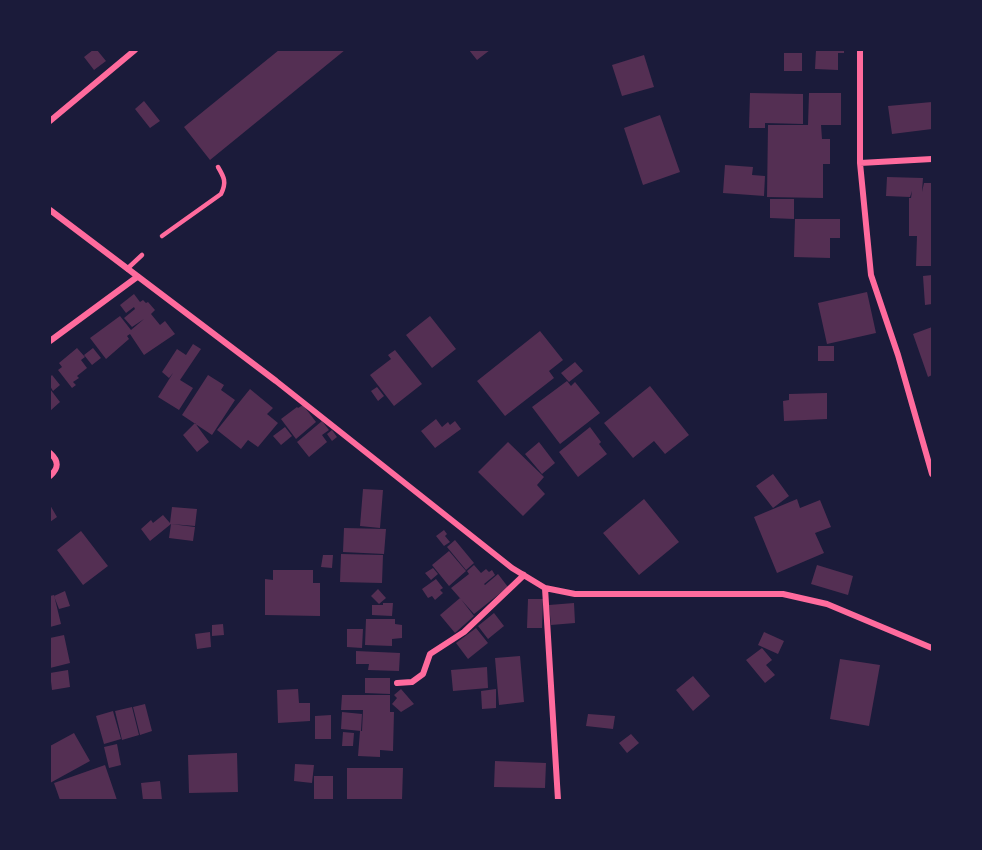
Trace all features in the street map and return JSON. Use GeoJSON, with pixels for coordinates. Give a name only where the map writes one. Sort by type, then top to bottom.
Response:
{"type":"FeatureCollection","features":[{"type":"Feature","properties":{"kind":"street"},"geometry":{"type":"LineString","coordinates":[[50,121],[135,50]]}},
{"type":"Feature","properties":{"kind":"street"},"geometry":{"type":"LineString","coordinates":[[860,50],[860,163],[871,275],[898,354],[933,474]]}},
{"type":"Feature","properties":{"kind":"street"},"geometry":{"type":"LineString","coordinates":[[860,163],[933,159]]}},
{"type":"Feature","properties":{"kind":"street"},"geometry":{"type":"LineString","coordinates":[[50,210],[276,381],[512,568],[545,588],[575,594],[783,594],[827,604],[933,648]]}},
{"type":"Feature","properties":{"kind":"street"},"geometry":{"type":"LineString","coordinates":[[50,341],[137,277]]}},
{"type":"Feature","properties":{"kind":"street"},"geometry":{"type":"LineString","coordinates":[[50,453],[58,464],[56,471],[50,476]]}},
{"type":"Feature","properties":{"kind":"street"},"geometry":{"type":"LineString","coordinates":[[397,683],[412,682],[423,674],[430,654],[464,632],[524,575]]}},
{"type":"Feature","properties":{"kind":"street"},"geometry":{"type":"LineString","coordinates":[[545,588],[558,801]]}},
{"type":"Feature","properties":{"kind":"lane"},"geometry":{"type":"LineString","coordinates":[[162,236],[221,194],[225,187],[225,178],[218,167]]}},
{"type":"Feature","properties":{"kind":"lane"},"geometry":{"type":"LineString","coordinates":[[128,269],[142,255]]}},
{"type":"Feature","properties":{"kind":"building"},"geometry":{"type":"Polygon","coordinates":[[[93,50],[97,50],[106,61],[94,70],[84,57],[93,50]]]}},
{"type":"Feature","properties":{"kind":"building"},"geometry":{"type":"Polygon","coordinates":[[[279,50],[345,50],[210,160],[184,127],[279,50]]]}},
{"type":"Feature","properties":{"kind":"building"},"geometry":{"type":"Polygon","coordinates":[[[469,50],[490,50],[477,60],[469,50]]]}},
{"type":"Feature","properties":{"kind":"building"},"geometry":{"type":"Polygon","coordinates":[[[816,50],[844,50],[844,53],[838,53],[838,70],[815,69],[816,50]]]}},
{"type":"Feature","properties":{"kind":"building"},"geometry":{"type":"Polygon","coordinates":[[[784,53],[802,53],[802,71],[784,71],[784,53]]]}},
{"type":"Feature","properties":{"kind":"building"},"geometry":{"type":"Polygon","coordinates":[[[644,55],[654,87],[622,96],[612,65],[644,55]]]}},
{"type":"Feature","properties":{"kind":"building"},"geometry":{"type":"Polygon","coordinates":[[[750,93],[803,94],[803,124],[765,123],[765,128],[749,128],[750,93]]]}},
{"type":"Feature","properties":{"kind":"building"},"geometry":{"type":"Polygon","coordinates":[[[809,93],[841,93],[841,125],[821,125],[822,139],[830,139],[830,164],[823,164],[823,198],[767,197],[768,125],[808,125],[809,93]]]}},
{"type":"Feature","properties":{"kind":"building"},"geometry":{"type":"Polygon","coordinates":[[[144,101],[160,121],[150,128],[135,109],[144,101]]]}},
{"type":"Feature","properties":{"kind":"building"},"geometry":{"type":"Polygon","coordinates":[[[932,102],[932,129],[892,134],[888,106],[932,102]]]}},
{"type":"Feature","properties":{"kind":"building"},"geometry":{"type":"Polygon","coordinates":[[[660,115],[680,172],[643,185],[624,128],[660,115]]]}},
{"type":"Feature","properties":{"kind":"building"},"geometry":{"type":"Polygon","coordinates":[[[725,165],[753,167],[752,175],[765,176],[764,196],[723,193],[725,165]]]}},
{"type":"Feature","properties":{"kind":"building"},"geometry":{"type":"Polygon","coordinates":[[[887,177],[923,178],[922,192],[924,183],[932,183],[932,266],[916,266],[917,236],[909,236],[909,198],[911,198],[912,191],[910,197],[886,196],[887,177]]]}},
{"type":"Feature","properties":{"kind":"building"},"geometry":{"type":"Polygon","coordinates":[[[770,199],[794,199],[794,219],[770,218],[770,199]]]}},
{"type":"Feature","properties":{"kind":"building"},"geometry":{"type":"Polygon","coordinates":[[[795,219],[840,219],[840,238],[830,238],[830,258],[794,257],[795,219]]]}},
{"type":"Feature","properties":{"kind":"building"},"geometry":{"type":"Polygon","coordinates":[[[932,275],[932,304],[925,305],[923,276],[932,275]]]}},
{"type":"Feature","properties":{"kind":"building"},"geometry":{"type":"Polygon","coordinates":[[[867,292],[876,333],[827,344],[818,303],[867,292]]]}},
{"type":"Feature","properties":{"kind":"building"},"geometry":{"type":"Polygon","coordinates":[[[134,294],[140,302],[143,300],[148,302],[155,310],[151,314],[160,325],[165,321],[175,334],[144,355],[130,334],[127,336],[129,339],[106,359],[90,338],[120,316],[131,330],[144,319],[132,327],[124,318],[135,309],[134,307],[126,313],[120,305],[134,294]]]}},
{"type":"Feature","properties":{"kind":"building"},"geometry":{"type":"Polygon","coordinates":[[[430,316],[456,349],[432,368],[406,335],[430,316]]]}},
{"type":"Feature","properties":{"kind":"building"},"geometry":{"type":"Polygon","coordinates":[[[932,327],[932,375],[928,377],[913,334],[932,327]]]}},
{"type":"Feature","properties":{"kind":"building"},"geometry":{"type":"Polygon","coordinates":[[[540,331],[563,360],[549,371],[554,378],[505,416],[477,381],[540,331]]]}},
{"type":"Feature","properties":{"kind":"building"},"geometry":{"type":"Polygon","coordinates":[[[193,344],[201,349],[180,380],[193,388],[179,410],[158,397],[173,373],[169,378],[162,372],[177,349],[186,355],[193,344]]]}},
{"type":"Feature","properties":{"kind":"building"},"geometry":{"type":"Polygon","coordinates":[[[818,346],[834,346],[834,361],[818,361],[818,346]]]}},
{"type":"Feature","properties":{"kind":"building"},"geometry":{"type":"Polygon","coordinates":[[[77,348],[85,357],[81,360],[87,368],[77,376],[79,378],[73,382],[76,385],[72,388],[58,370],[62,367],[59,363],[77,348]]]}},
{"type":"Feature","properties":{"kind":"building"},"geometry":{"type":"Polygon","coordinates":[[[93,348],[101,358],[92,365],[84,355],[93,348]]]}},
{"type":"Feature","properties":{"kind":"building"},"geometry":{"type":"Polygon","coordinates":[[[395,350],[422,384],[394,406],[370,375],[391,359],[388,355],[395,350]]]}},
{"type":"Feature","properties":{"kind":"building"},"geometry":{"type":"Polygon","coordinates":[[[575,362],[583,371],[569,382],[561,373],[575,362]]]}},
{"type":"Feature","properties":{"kind":"building"},"geometry":{"type":"Polygon","coordinates":[[[52,375],[60,385],[53,391],[50,386],[52,375]]]}},
{"type":"Feature","properties":{"kind":"building"},"geometry":{"type":"Polygon","coordinates":[[[208,375],[224,385],[221,390],[235,400],[212,435],[182,415],[208,375]]]}},
{"type":"Feature","properties":{"kind":"building"},"geometry":{"type":"Polygon","coordinates":[[[567,381],[571,386],[575,382],[600,413],[560,444],[532,407],[567,381]]]}},
{"type":"Feature","properties":{"kind":"building"},"geometry":{"type":"Polygon","coordinates":[[[650,386],[689,435],[665,454],[654,441],[633,458],[604,423],[650,386]]]}},
{"type":"Feature","properties":{"kind":"building"},"geometry":{"type":"Polygon","coordinates":[[[377,387],[384,396],[378,401],[371,391],[377,387]]]}},
{"type":"Feature","properties":{"kind":"building"},"geometry":{"type":"Polygon","coordinates":[[[50,389],[60,402],[50,411],[50,389]]]}},
{"type":"Feature","properties":{"kind":"building"},"geometry":{"type":"Polygon","coordinates":[[[250,389],[273,408],[267,414],[278,423],[258,447],[248,440],[241,449],[217,430],[250,389]]]}},
{"type":"Feature","properties":{"kind":"building"},"geometry":{"type":"Polygon","coordinates":[[[827,393],[827,419],[784,421],[783,401],[789,400],[789,394],[827,393]]]}},
{"type":"Feature","properties":{"kind":"building"},"geometry":{"type":"Polygon","coordinates":[[[303,405],[316,422],[296,439],[281,419],[303,405]]]}},
{"type":"Feature","properties":{"kind":"building"},"geometry":{"type":"Polygon","coordinates":[[[436,419],[442,427],[448,422],[450,425],[455,421],[461,429],[435,448],[421,431],[436,419]]]}},
{"type":"Feature","properties":{"kind":"building"},"geometry":{"type":"Polygon","coordinates":[[[322,421],[329,430],[322,435],[327,442],[309,457],[297,442],[322,421]]]}},
{"type":"Feature","properties":{"kind":"building"},"geometry":{"type":"Polygon","coordinates":[[[195,423],[209,442],[197,452],[183,435],[195,423]]]}},
{"type":"Feature","properties":{"kind":"building"},"geometry":{"type":"Polygon","coordinates":[[[285,427],[292,436],[281,445],[273,436],[285,427]]]}},
{"type":"Feature","properties":{"kind":"building"},"geometry":{"type":"Polygon","coordinates":[[[590,427],[607,454],[578,477],[559,452],[590,427]]]}},
{"type":"Feature","properties":{"kind":"building"},"geometry":{"type":"Polygon","coordinates":[[[332,430],[337,437],[332,441],[327,434],[332,430]]]}},
{"type":"Feature","properties":{"kind":"building"},"geometry":{"type":"Polygon","coordinates":[[[508,442],[544,477],[537,485],[545,494],[523,516],[478,472],[508,442]]]}},
{"type":"Feature","properties":{"kind":"building"},"geometry":{"type":"Polygon","coordinates":[[[539,442],[555,463],[542,474],[525,454],[539,442]]]}},
{"type":"Feature","properties":{"kind":"building"},"geometry":{"type":"Polygon","coordinates":[[[773,474],[789,496],[773,508],[756,486],[773,474]]]}},
{"type":"Feature","properties":{"kind":"building"},"geometry":{"type":"Polygon","coordinates":[[[363,489],[383,490],[380,528],[360,526],[363,489]]]}},
{"type":"Feature","properties":{"kind":"building"},"geometry":{"type":"Polygon","coordinates":[[[644,499],[679,542],[639,575],[603,533],[644,499]]]}},
{"type":"Feature","properties":{"kind":"building"},"geometry":{"type":"Polygon","coordinates":[[[797,499],[800,508],[820,500],[831,527],[815,533],[824,553],[777,573],[754,517],[797,499]]]}},
{"type":"Feature","properties":{"kind":"building"},"geometry":{"type":"Polygon","coordinates":[[[50,505],[57,517],[50,522],[50,505]]]}},
{"type":"Feature","properties":{"kind":"building"},"geometry":{"type":"Polygon","coordinates":[[[172,507],[197,509],[195,526],[171,524],[150,541],[141,529],[151,520],[153,523],[163,515],[170,523],[172,507]]]}},
{"type":"Feature","properties":{"kind":"building"},"geometry":{"type":"Polygon","coordinates":[[[171,524],[195,527],[193,541],[169,538],[171,524]]]}},
{"type":"Feature","properties":{"kind":"building"},"geometry":{"type":"Polygon","coordinates":[[[344,528],[386,529],[384,554],[343,552],[344,528]]]}},
{"type":"Feature","properties":{"kind":"building"},"geometry":{"type":"Polygon","coordinates":[[[444,530],[450,542],[444,546],[436,536],[444,530]]]}},
{"type":"Feature","properties":{"kind":"building"},"geometry":{"type":"Polygon","coordinates":[[[81,531],[108,566],[83,585],[57,550],[81,531]]]}},
{"type":"Feature","properties":{"kind":"building"},"geometry":{"type":"Polygon","coordinates":[[[455,540],[474,563],[466,570],[447,547],[455,540]]]}},
{"type":"Feature","properties":{"kind":"building"},"geometry":{"type":"Polygon","coordinates":[[[449,551],[466,571],[449,586],[432,565],[449,551]]]}},
{"type":"Feature","properties":{"kind":"building"},"geometry":{"type":"Polygon","coordinates":[[[341,554],[383,555],[382,583],[340,582],[341,554]]]}},
{"type":"Feature","properties":{"kind":"building"},"geometry":{"type":"Polygon","coordinates":[[[323,555],[333,555],[332,568],[321,567],[323,555]]]}},
{"type":"Feature","properties":{"kind":"building"},"geometry":{"type":"Polygon","coordinates":[[[474,565],[481,573],[486,569],[489,572],[492,570],[495,575],[485,585],[498,574],[508,587],[474,614],[451,588],[469,574],[467,571],[474,565]]]}},
{"type":"Feature","properties":{"kind":"building"},"geometry":{"type":"Polygon","coordinates":[[[817,565],[853,576],[848,595],[811,584],[817,565]]]}},
{"type":"Feature","properties":{"kind":"building"},"geometry":{"type":"Polygon","coordinates":[[[433,568],[438,574],[431,580],[425,573],[433,568]]]}},
{"type":"Feature","properties":{"kind":"building"},"geometry":{"type":"Polygon","coordinates":[[[273,570],[313,570],[313,583],[320,583],[320,616],[265,615],[265,579],[273,580],[273,570]]]}},
{"type":"Feature","properties":{"kind":"building"},"geometry":{"type":"Polygon","coordinates":[[[436,579],[443,588],[440,590],[443,593],[435,600],[432,596],[428,598],[422,589],[436,579]]]}},
{"type":"Feature","properties":{"kind":"building"},"geometry":{"type":"Polygon","coordinates":[[[378,589],[386,598],[379,604],[371,596],[378,589]]]}},
{"type":"Feature","properties":{"kind":"building"},"geometry":{"type":"Polygon","coordinates":[[[65,591],[70,606],[59,609],[54,596],[65,591]]]}},
{"type":"Feature","properties":{"kind":"building"},"geometry":{"type":"Polygon","coordinates":[[[54,595],[61,624],[50,627],[50,596],[54,595]]]}},
{"type":"Feature","properties":{"kind":"building"},"geometry":{"type":"Polygon","coordinates":[[[460,598],[474,616],[455,633],[440,615],[460,598]]]}},
{"type":"Feature","properties":{"kind":"building"},"geometry":{"type":"Polygon","coordinates":[[[528,599],[543,599],[542,628],[527,628],[528,599]]]}},
{"type":"Feature","properties":{"kind":"building"},"geometry":{"type":"Polygon","coordinates":[[[383,603],[393,603],[392,616],[372,615],[372,605],[383,605],[383,603]]]}},
{"type":"Feature","properties":{"kind":"building"},"geometry":{"type":"Polygon","coordinates":[[[574,603],[575,623],[551,625],[549,605],[574,603]]]}},
{"type":"Feature","properties":{"kind":"building"},"geometry":{"type":"Polygon","coordinates":[[[494,613],[504,626],[488,639],[478,626],[494,613]]]}},
{"type":"Feature","properties":{"kind":"building"},"geometry":{"type":"Polygon","coordinates":[[[366,619],[395,619],[395,624],[402,625],[402,638],[392,639],[392,646],[365,645],[366,619]]]}},
{"type":"Feature","properties":{"kind":"building"},"geometry":{"type":"Polygon","coordinates":[[[223,624],[224,635],[212,636],[212,625],[223,624]]]}},
{"type":"Feature","properties":{"kind":"building"},"geometry":{"type":"Polygon","coordinates":[[[476,628],[488,643],[468,659],[456,643],[476,628]]]}},
{"type":"Feature","properties":{"kind":"building"},"geometry":{"type":"Polygon","coordinates":[[[347,629],[363,629],[362,648],[347,647],[347,629]]]}},
{"type":"Feature","properties":{"kind":"building"},"geometry":{"type":"Polygon","coordinates":[[[210,632],[211,647],[197,649],[195,634],[210,632]]]}},
{"type":"Feature","properties":{"kind":"building"},"geometry":{"type":"Polygon","coordinates":[[[764,632],[784,641],[778,654],[758,645],[764,632]]]}},
{"type":"Feature","properties":{"kind":"building"},"geometry":{"type":"Polygon","coordinates":[[[64,635],[70,663],[50,668],[50,638],[64,635]]]}},
{"type":"Feature","properties":{"kind":"building"},"geometry":{"type":"Polygon","coordinates":[[[762,648],[772,660],[766,665],[775,675],[765,683],[746,660],[762,648]]]}},
{"type":"Feature","properties":{"kind":"building"},"geometry":{"type":"Polygon","coordinates":[[[356,651],[400,653],[399,671],[368,670],[369,664],[356,664],[356,651]]]}},
{"type":"Feature","properties":{"kind":"building"},"geometry":{"type":"Polygon","coordinates":[[[520,656],[524,702],[499,705],[495,658],[520,656]]]}},
{"type":"Feature","properties":{"kind":"building"},"geometry":{"type":"Polygon","coordinates":[[[840,659],[880,665],[869,726],[830,719],[840,659]]]}},
{"type":"Feature","properties":{"kind":"building"},"geometry":{"type":"Polygon","coordinates":[[[487,667],[488,688],[453,691],[451,670],[487,667]]]}},
{"type":"Feature","properties":{"kind":"building"},"geometry":{"type":"Polygon","coordinates":[[[68,670],[70,687],[52,690],[50,673],[68,670]]]}},
{"type":"Feature","properties":{"kind":"building"},"geometry":{"type":"Polygon","coordinates":[[[693,676],[710,696],[693,711],[676,690],[693,676]]]}},
{"type":"Feature","properties":{"kind":"building"},"geometry":{"type":"Polygon","coordinates":[[[365,678],[390,678],[390,694],[365,693],[365,678]]]}},
{"type":"Feature","properties":{"kind":"building"},"geometry":{"type":"Polygon","coordinates":[[[298,689],[299,703],[310,703],[310,721],[278,723],[277,690],[298,689]]]}},
{"type":"Feature","properties":{"kind":"building"},"geometry":{"type":"Polygon","coordinates":[[[401,689],[414,704],[401,712],[392,704],[397,698],[394,695],[401,689]]]}},
{"type":"Feature","properties":{"kind":"building"},"geometry":{"type":"Polygon","coordinates":[[[496,689],[496,708],[482,709],[481,691],[496,689]]]}},
{"type":"Feature","properties":{"kind":"building"},"geometry":{"type":"Polygon","coordinates":[[[342,695],[390,695],[390,712],[394,712],[393,751],[380,750],[380,757],[358,756],[363,710],[341,710],[342,695]]]}},
{"type":"Feature","properties":{"kind":"building"},"geometry":{"type":"Polygon","coordinates":[[[145,704],[152,731],[140,735],[133,707],[145,704]]]}},
{"type":"Feature","properties":{"kind":"building"},"geometry":{"type":"Polygon","coordinates":[[[132,707],[139,735],[122,740],[115,711],[132,707]]]}},
{"type":"Feature","properties":{"kind":"building"},"geometry":{"type":"Polygon","coordinates":[[[113,711],[121,739],[104,744],[96,716],[113,711]]]}},
{"type":"Feature","properties":{"kind":"building"},"geometry":{"type":"Polygon","coordinates":[[[342,712],[362,714],[361,731],[341,729],[342,712]]]}},
{"type":"Feature","properties":{"kind":"building"},"geometry":{"type":"Polygon","coordinates":[[[588,714],[615,716],[613,729],[586,726],[588,714]]]}},
{"type":"Feature","properties":{"kind":"building"},"geometry":{"type":"Polygon","coordinates":[[[331,715],[331,739],[315,739],[315,716],[331,715]]]}},
{"type":"Feature","properties":{"kind":"building"},"geometry":{"type":"Polygon","coordinates":[[[343,732],[354,733],[353,746],[342,746],[343,732]]]}},
{"type":"Feature","properties":{"kind":"building"},"geometry":{"type":"Polygon","coordinates":[[[74,733],[90,761],[50,783],[50,746],[74,733]]]}},
{"type":"Feature","properties":{"kind":"building"},"geometry":{"type":"Polygon","coordinates":[[[631,734],[639,743],[627,753],[619,743],[631,734]]]}},
{"type":"Feature","properties":{"kind":"building"},"geometry":{"type":"Polygon","coordinates":[[[117,744],[121,765],[109,768],[104,747],[117,744]]]}},
{"type":"Feature","properties":{"kind":"building"},"geometry":{"type":"Polygon","coordinates":[[[237,753],[238,792],[189,793],[188,755],[237,753]]]}},
{"type":"Feature","properties":{"kind":"building"},"geometry":{"type":"Polygon","coordinates":[[[495,761],[546,763],[545,788],[494,787],[495,761]]]}},
{"type":"Feature","properties":{"kind":"building"},"geometry":{"type":"Polygon","coordinates":[[[295,764],[314,765],[312,783],[294,781],[295,764]]]}},
{"type":"Feature","properties":{"kind":"building"},"geometry":{"type":"Polygon","coordinates":[[[105,765],[117,800],[60,800],[54,783],[105,765]]]}},
{"type":"Feature","properties":{"kind":"building"},"geometry":{"type":"Polygon","coordinates":[[[347,768],[403,768],[402,800],[347,800],[347,768]]]}},
{"type":"Feature","properties":{"kind":"building"},"geometry":{"type":"Polygon","coordinates":[[[314,776],[333,776],[333,800],[314,800],[314,776]]]}},
{"type":"Feature","properties":{"kind":"building"},"geometry":{"type":"Polygon","coordinates":[[[160,781],[162,800],[143,800],[141,783],[160,781]]]}}]}
